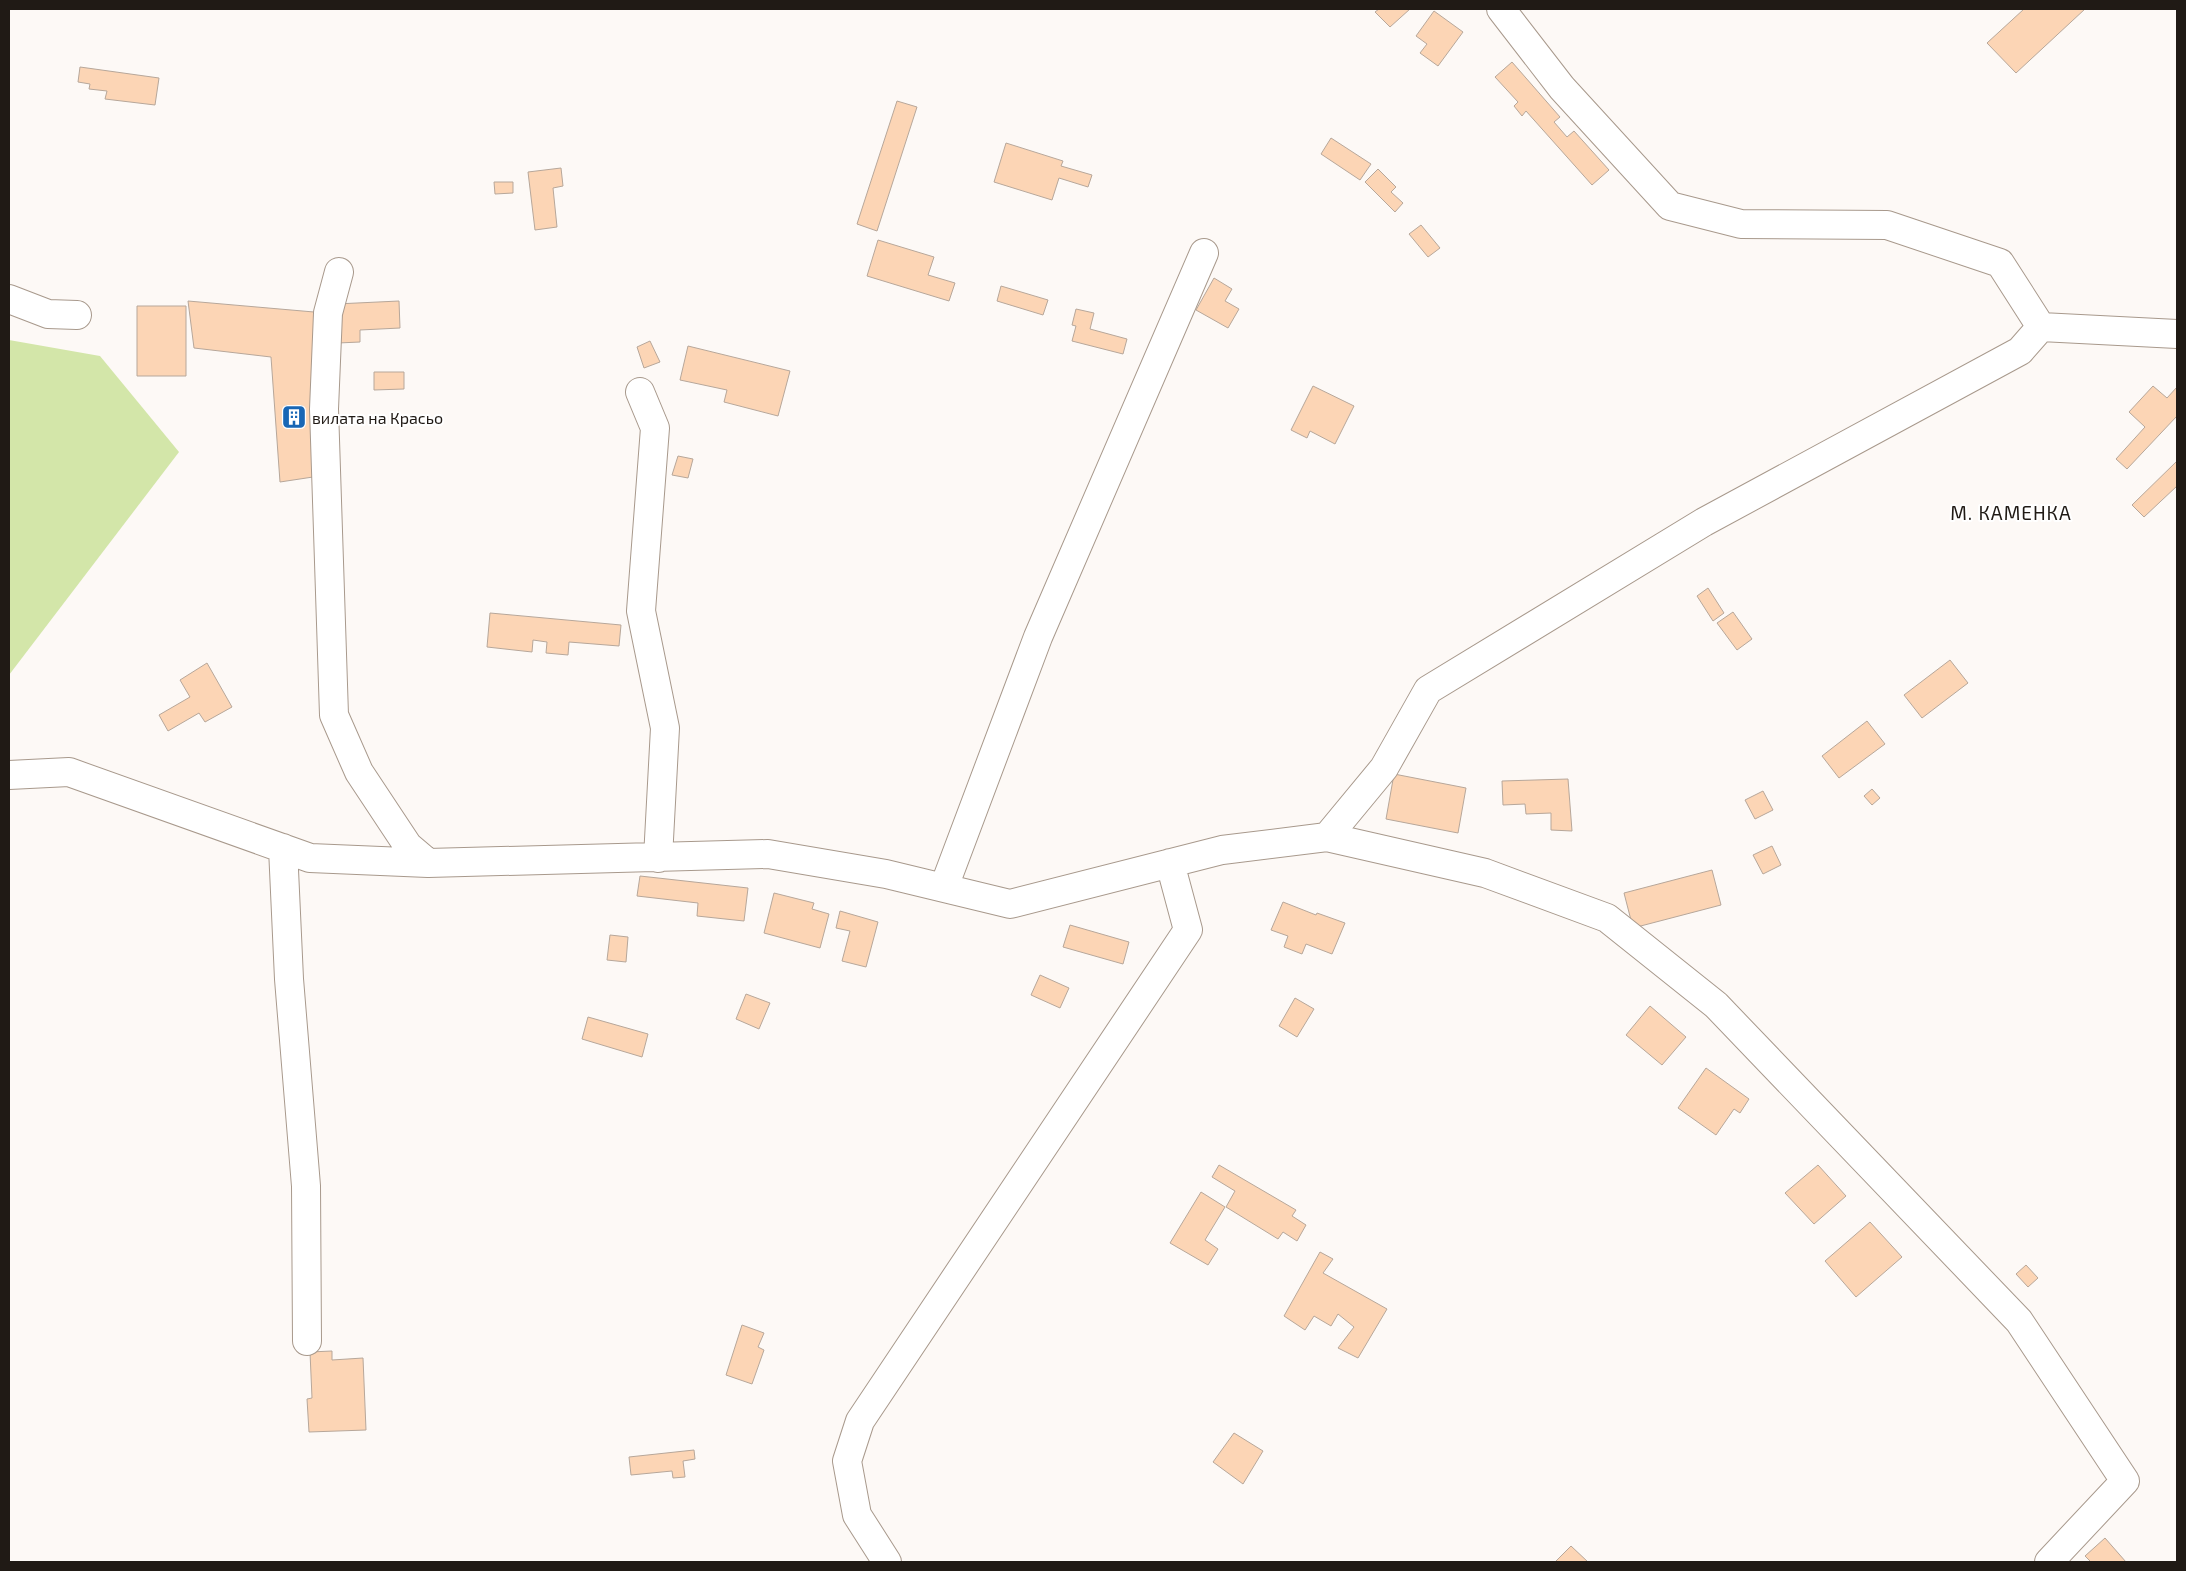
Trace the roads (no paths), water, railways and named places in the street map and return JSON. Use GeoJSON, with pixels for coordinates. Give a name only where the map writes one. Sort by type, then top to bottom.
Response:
{"type":"FeatureCollection","features":[{"type":"Feature","properties":{"kind":"street"},"geometry":{"type":"LineString","coordinates":[[1501,9],[1562,88],[1670,206],[1741,224],[1886,225],[2000,263],[2041,327]]}},
{"type":"Feature","properties":{"kind":"street"},"geometry":{"type":"LineString","coordinates":[[944,887],[1038,637],[1204,252]]}},
{"type":"Feature","properties":{"kind":"street"},"geometry":{"type":"LineString","coordinates":[[339,272],[328,314],[324,409],[334,715],[358,772],[408,846],[428,862]]}},
{"type":"Feature","properties":{"kind":"street"},"geometry":{"type":"LineString","coordinates":[[9,300],[48,314],[77,314]]}},
{"type":"Feature","properties":{"kind":"street"},"geometry":{"type":"LineString","coordinates":[[2041,327],[2177,334]]}},
{"type":"Feature","properties":{"kind":"street"},"geometry":{"type":"LineString","coordinates":[[1327,838],[1384,768],[1428,690],[1704,522],[2020,352],[2041,327]]}},
{"type":"Feature","properties":{"kind":"street"},"geometry":{"type":"LineString","coordinates":[[640,392],[655,428],[641,611],[665,728],[658,858]]}},
{"type":"Feature","properties":{"kind":"street"},"geometry":{"type":"LineString","coordinates":[[9,775],[69,772],[310,858],[428,862],[768,854],[886,874],[1010,904],[1222,850],[1327,838],[1485,872],[1607,918],[1716,1005],[2019,1321],[2125,1481],[2050,1562]]}},
{"type":"Feature","properties":{"kind":"street"},"geometry":{"type":"LineString","coordinates":[[283,848],[289,979],[306,1186],[307,1341]]}},
{"type":"Feature","properties":{"kind":"street"},"geometry":{"type":"LineString","coordinates":[[887,1562],[856,1516],[847,1461],[860,1421],[1188,930],[1170,863]]}},
{"type":"Feature","properties":{"kind":"place","name":"вилата на Красьо"},"geometry":{"type":"Point","coordinates":[294,417]}},
{"type":"Feature","properties":{"kind":"district","name":"М. КАМЕНКА"},"geometry":{"type":"Point","coordinates":[2011,512]}}]}
